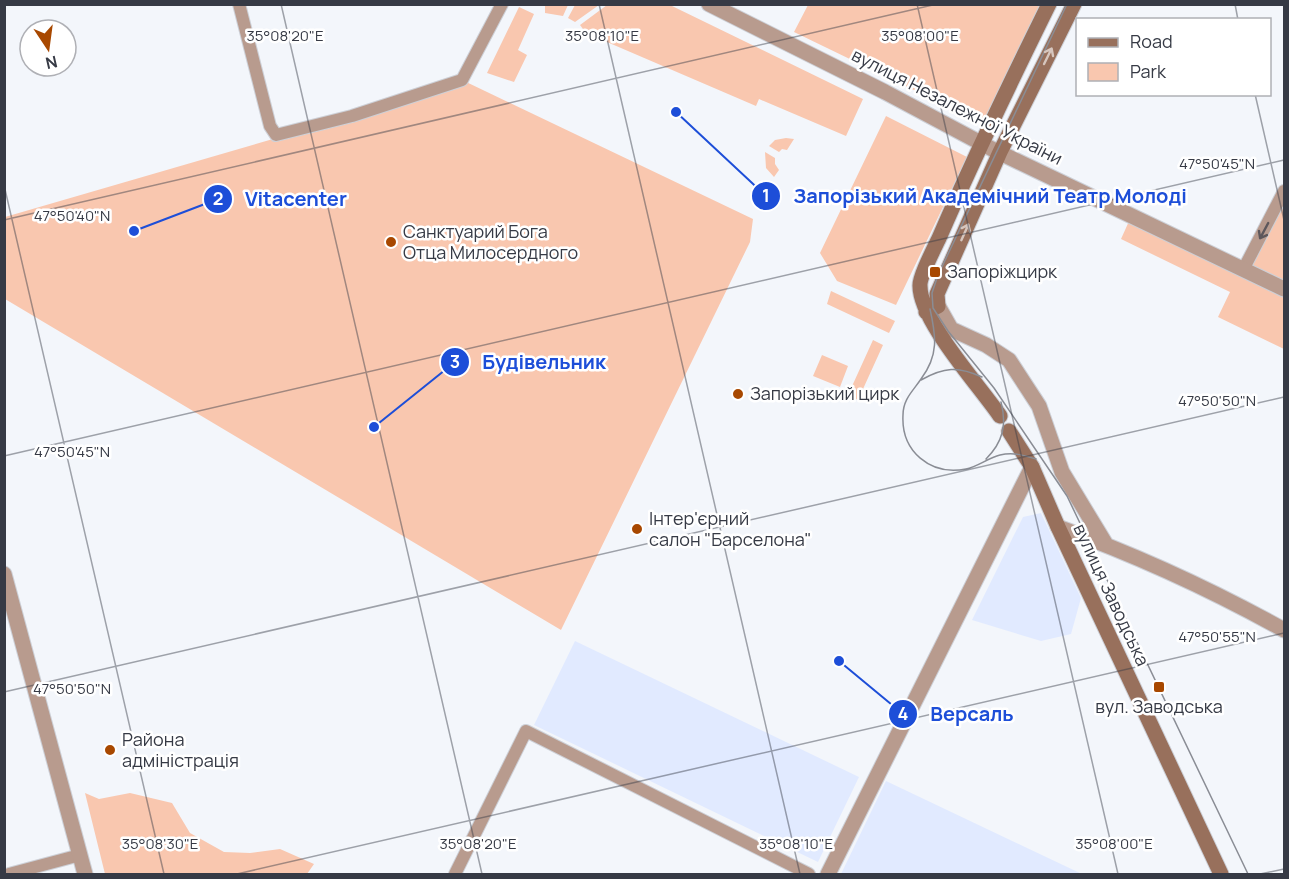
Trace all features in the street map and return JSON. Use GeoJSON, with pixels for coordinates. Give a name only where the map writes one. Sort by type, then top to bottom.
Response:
{"type":"FeatureCollection","features":[{"type":"Feature","properties":{"kind":"main road"},"geometry":{"type":"LineString","coordinates":[[1000,416],[969,376],[919,284],[981,142],[1049,4]]}},
{"type":"Feature","properties":{"kind":"main road"},"geometry":{"type":"LineString","coordinates":[[932,309],[1000,152],[1074,4]]}},
{"type":"Feature","properties":{"kind":"main road","name":"вулиця Заводська"},"geometry":{"type":"LineString","coordinates":[[1009,431],[1032,466],[1058,527],[1221,874]]}},
{"type":"Feature","properties":{"kind":"street"},"geometry":{"type":"LineString","coordinates":[[239,4],[270,126],[276,135],[352,116],[462,80],[502,4]]}},
{"type":"Feature","properties":{"kind":"street","name":"вулиця Незалежної України"},"geometry":{"type":"LineString","coordinates":[[709,4],[1000,152],[1284,289]]}},
{"type":"Feature","properties":{"kind":"street"},"geometry":{"type":"LineString","coordinates":[[1243,270],[1284,191]]}},
{"type":"Feature","properties":{"kind":"street"},"geometry":{"type":"LineString","coordinates":[[932,309],[951,329],[986,345],[1009,360],[1039,406],[1062,472],[1105,543]]}},
{"type":"Feature","properties":{"kind":"street"},"geometry":{"type":"LineString","coordinates":[[828,874],[1032,466]]}},
{"type":"Feature","properties":{"kind":"street"},"geometry":{"type":"LineString","coordinates":[[1058,527],[1105,543],[1237,605],[1284,630]]}},
{"type":"Feature","properties":{"kind":"street"},"geometry":{"type":"LineString","coordinates":[[4,574],[85,874]]}},
{"type":"Feature","properties":{"kind":"street"},"geometry":{"type":"LineString","coordinates":[[455,874],[526,731],[809,874]]}},
{"type":"Feature","properties":{"kind":"street"},"geometry":{"type":"LineString","coordinates":[[9,874],[80,855]]}},
{"type":"Feature","properties":{"kind":"shaded area"},"geometry":{"type":"Polygon","coordinates":[[[1041,513],[1081,598],[1071,634],[1041,641],[972,620],[1023,517],[1041,513]]]}},
{"type":"Feature","properties":{"kind":"shaded area"},"geometry":{"type":"Polygon","coordinates":[[[575,641],[859,777],[818,862],[534,725],[575,641]]]}},
{"type":"Feature","properties":{"kind":"shaded area"},"geometry":{"type":"Polygon","coordinates":[[[886,781],[1082,874],[841,874],[886,781]]]}},
{"type":"Feature","properties":{"kind":"green space"},"geometry":{"type":"Polygon","coordinates":[[[545,4],[568,5],[563,16],[545,13],[545,4]]]}},
{"type":"Feature","properties":{"kind":"green space"},"geometry":{"type":"Polygon","coordinates":[[[575,4],[599,5],[575,22],[568,18],[575,4]]]}},
{"type":"Feature","properties":{"kind":"green space"},"geometry":{"type":"Polygon","coordinates":[[[607,5],[670,5],[863,99],[846,136],[759,99],[756,106],[586,33],[580,25],[607,5]]]}},
{"type":"Feature","properties":{"kind":"green space"},"geometry":{"type":"Polygon","coordinates":[[[808,5],[1042,5],[984,124],[794,32],[808,5]]]}},
{"type":"Feature","properties":{"kind":"green space"},"geometry":{"type":"Polygon","coordinates":[[[519,7],[534,14],[518,50],[527,55],[514,82],[487,73],[519,7]]]}},
{"type":"Feature","properties":{"kind":"green space"},"geometry":{"type":"Polygon","coordinates":[[[462,80],[753,219],[750,242],[561,630],[5,299],[5,217],[352,116],[462,80]]]}},
{"type":"Feature","properties":{"kind":"green space"},"geometry":{"type":"Polygon","coordinates":[[[886,116],[967,157],[896,305],[837,281],[820,253],[886,116]]]}},
{"type":"Feature","properties":{"kind":"green space"},"geometry":{"type":"Polygon","coordinates":[[[794,139],[787,150],[782,149],[779,152],[769,146],[775,140],[794,139]]]}},
{"type":"Feature","properties":{"kind":"green space"},"geometry":{"type":"Polygon","coordinates":[[[765,152],[775,158],[775,164],[779,170],[774,177],[766,168],[765,152]]]}},
{"type":"Feature","properties":{"kind":"green space"},"geometry":{"type":"Polygon","coordinates":[[[1284,191],[1284,290],[1243,270],[1284,191]]]}},
{"type":"Feature","properties":{"kind":"green space"},"geometry":{"type":"Polygon","coordinates":[[[1130,219],[1284,294],[1284,349],[1218,317],[1230,292],[1121,239],[1130,219]]]}},
{"type":"Feature","properties":{"kind":"green space"},"geometry":{"type":"Polygon","coordinates":[[[831,291],[895,321],[889,333],[827,304],[831,291]]]}},
{"type":"Feature","properties":{"kind":"green space"},"geometry":{"type":"Polygon","coordinates":[[[873,340],[883,345],[858,400],[848,395],[873,340]]]}},
{"type":"Feature","properties":{"kind":"green space"},"geometry":{"type":"Polygon","coordinates":[[[822,355],[848,366],[840,387],[813,376],[822,355]]]}},
{"type":"Feature","properties":{"kind":"green space"},"geometry":{"type":"Polygon","coordinates":[[[85,793],[99,799],[130,793],[172,803],[190,833],[224,852],[250,853],[280,849],[314,864],[307,874],[105,874],[85,793]]]}},
{"type":"Feature","properties":{"kind":"tram line"},"geometry":{"type":"LineString","coordinates":[[1067,4],[938,275],[932,293],[933,308],[948,331],[994,388],[1067,496],[1248,874]]}},
{"type":"Feature","properties":{"kind":"tram line"},"geometry":{"type":"LineString","coordinates":[[930,309],[935,337],[931,362],[903,409],[904,428],[913,450],[930,464],[941,469],[953,470],[970,468],[1005,454],[1018,454],[1036,459]]}},
{"type":"Feature","properties":{"kind":"tram line"},"geometry":{"type":"LineString","coordinates":[[921,380],[944,370],[966,371],[982,377]]}},
{"type":"Feature","properties":{"kind":"tram line"},"geometry":{"type":"LineString","coordinates":[[986,459],[992,453],[1002,433],[1004,418],[1001,402]]}},
{"type":"Feature","properties":{"kind":"place","name":"Запорізький Академічний Театр Молоді"},"geometry":{"type":"Point","coordinates":[676,112]}},
{"type":"Feature","properties":{"kind":"place","name":"Vitacenter"},"geometry":{"type":"Point","coordinates":[134,231]}},
{"type":"Feature","properties":{"kind":"place","name":"Санктуарий Бога Отца Милосердного"},"geometry":{"type":"Point","coordinates":[391,242]}},
{"type":"Feature","properties":{"kind":"place","name":"Запоріжцирк"},"geometry":{"type":"Point","coordinates":[935,272]}},
{"type":"Feature","properties":{"kind":"place","name":"Запорізький цирк"},"geometry":{"type":"Point","coordinates":[738,394]}},
{"type":"Feature","properties":{"kind":"place","name":"Будівельник"},"geometry":{"type":"Point","coordinates":[374,427]}},
{"type":"Feature","properties":{"kind":"place","name":"Інтер'єрний салон \"Барселона\""},"geometry":{"type":"Point","coordinates":[637,529]}},
{"type":"Feature","properties":{"kind":"place","name":"Версаль"},"geometry":{"type":"Point","coordinates":[839,661]}},
{"type":"Feature","properties":{"kind":"place","name":"вул. Заводська"},"geometry":{"type":"Point","coordinates":[1159,687]}},
{"type":"Feature","properties":{"kind":"place","name":"Района адміністрація"},"geometry":{"type":"Point","coordinates":[110,750]}}]}
